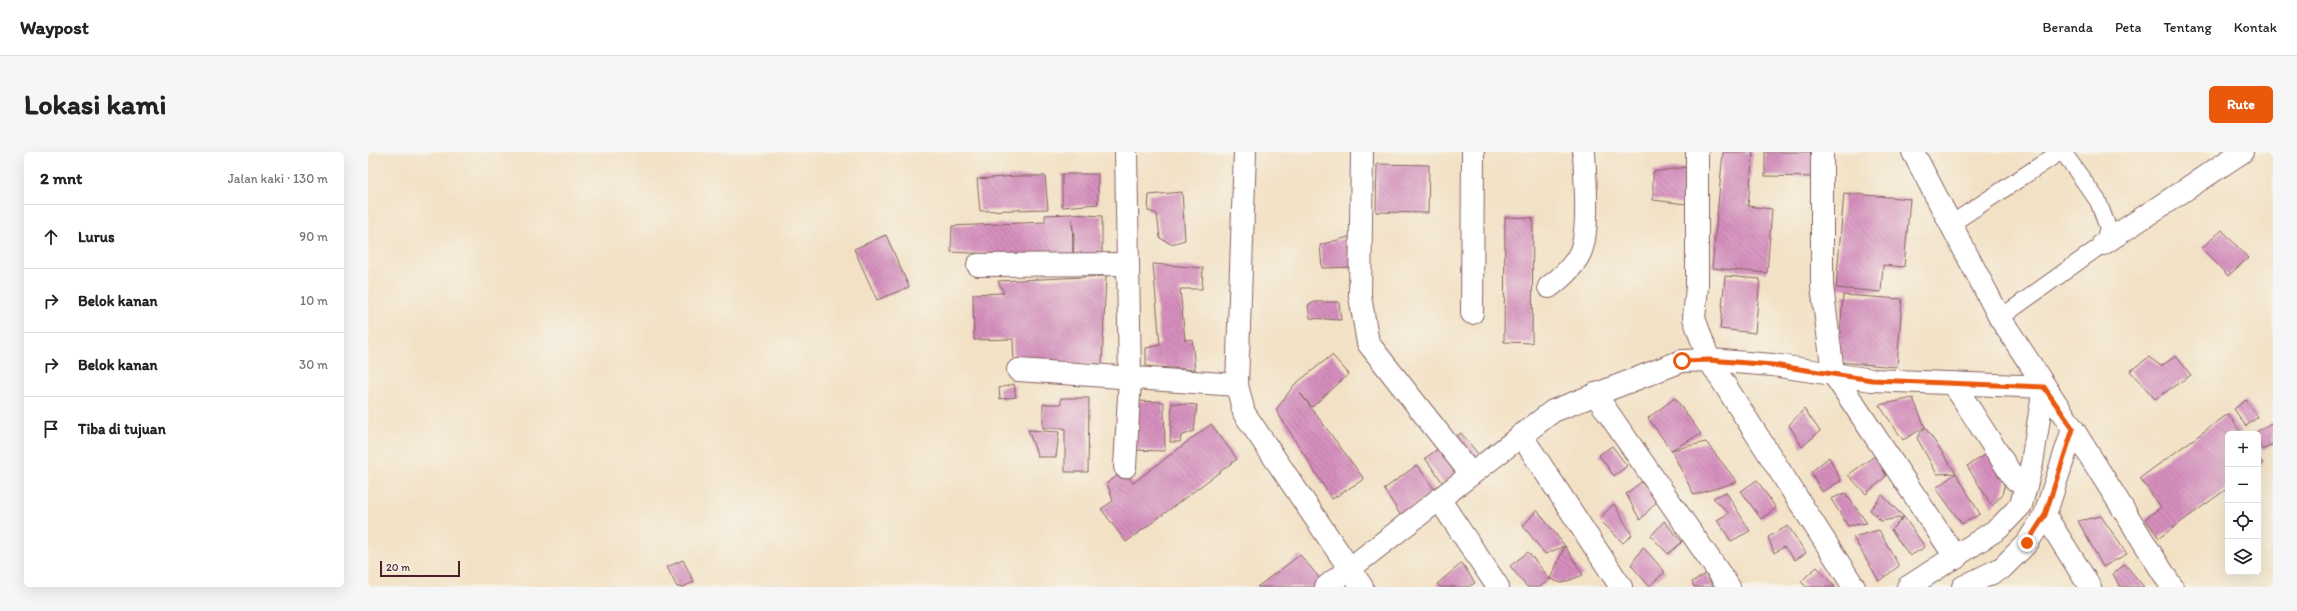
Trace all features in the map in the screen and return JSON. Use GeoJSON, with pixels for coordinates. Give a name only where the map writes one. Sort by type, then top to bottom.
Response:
{"type":"FeatureCollection","features":[{"type":"Feature","properties":{"kind":"street"},"geometry":{"type":"LineString","coordinates":[[1125,467],[1130,378],[1126,152]]}},
{"type":"Feature","properties":{"kind":"street"},"geometry":{"type":"LineString","coordinates":[[1245,152],[1237,385],[1244,413],[1362,587]]}},
{"type":"Feature","properties":{"kind":"street"},"geometry":{"type":"LineString","coordinates":[[1362,152],[1360,296],[1368,343],[1471,474]]}},
{"type":"Feature","properties":{"kind":"street"},"geometry":{"type":"LineString","coordinates":[[1472,313],[1473,152]]}},
{"type":"Feature","properties":{"kind":"street"},"geometry":{"type":"LineString","coordinates":[[1549,287],[1563,275],[1580,253],[1582,247],[1585,233],[1584,152]]}},
{"type":"Feature","properties":{"kind":"street"},"geometry":{"type":"LineString","coordinates":[[1697,152],[1697,287],[1694,318],[1709,360],[1854,587]]}},
{"type":"Feature","properties":{"kind":"street"},"geometry":{"type":"LineString","coordinates":[[1822,152],[1822,286],[1833,374],[1956,558]]}},
{"type":"Feature","properties":{"kind":"street"},"geometry":{"type":"LineString","coordinates":[[1913,152],[2000,318],[2073,429],[2172,587]]}},
{"type":"Feature","properties":{"kind":"street"},"geometry":{"type":"LineString","coordinates":[[2103,244],[2242,152]]}},
{"type":"Feature","properties":{"kind":"street"},"geometry":{"type":"LineString","coordinates":[[978,265],[1128,264]]}},
{"type":"Feature","properties":{"kind":"street"},"geometry":{"type":"LineString","coordinates":[[1326,587],[1553,410],[1682,361],[1709,360],[1773,365],[1872,380],[2044,387]]}},
{"type":"Feature","properties":{"kind":"street"},"geometry":{"type":"LineString","coordinates":[[1018,370],[1237,385]]}},
{"type":"Feature","properties":{"kind":"street"},"geometry":{"type":"LineString","coordinates":[[1953,383],[2015,480]]}},
{"type":"Feature","properties":{"kind":"street"},"geometry":{"type":"LineString","coordinates":[[1908,587],[1956,558],[1999,528],[2021,505],[2032,463],[2044,387]]}},
{"type":"Feature","properties":{"kind":"street"},"geometry":{"type":"LineString","coordinates":[[1595,394],[1729,587]]}},
{"type":"Feature","properties":{"kind":"street"},"geometry":{"type":"LineString","coordinates":[[1971,585],[2002,568],[2027,543],[2045,515],[2073,429]]}},
{"type":"Feature","properties":{"kind":"street"},"geometry":{"type":"LineString","coordinates":[[1521,436],[1621,587]]}},
{"type":"Feature","properties":{"kind":"street"},"geometry":{"type":"LineString","coordinates":[[1439,499],[1498,587]]}},
{"type":"Feature","properties":{"kind":"street"},"geometry":{"type":"LineString","coordinates":[[2045,515],[2090,587]]}},
{"type":"Feature","properties":{"kind":"lane"},"geometry":{"type":"LineString","coordinates":[[1950,224],[2060,152]]}},
{"type":"Feature","properties":{"kind":"lane"},"geometry":{"type":"LineString","coordinates":[[2000,318],[2103,244],[2108,228],[2098,201],[2063,152]]}},
{"type":"Feature","properties":{"kind":"building"},"geometry":{"type":"Polygon","coordinates":[[[1723,152],[1753,152],[1748,206],[1772,209],[1767,273],[1712,268],[1723,152]]]}},
{"type":"Feature","properties":{"kind":"building"},"geometry":{"type":"Polygon","coordinates":[[[1765,152],[1815,152],[1815,177],[1765,176],[1765,152]]]}},
{"type":"Feature","properties":{"kind":"building"},"geometry":{"type":"Polygon","coordinates":[[[1377,164],[1429,165],[1428,213],[1376,212],[1377,164]]]}},
{"type":"Feature","properties":{"kind":"building"},"geometry":{"type":"Polygon","coordinates":[[[1687,167],[1686,204],[1653,200],[1653,172],[1687,167]]]}},
{"type":"Feature","properties":{"kind":"building"},"geometry":{"type":"Polygon","coordinates":[[[1062,174],[1098,174],[1098,204],[1062,207],[1062,174]]]}},
{"type":"Feature","properties":{"kind":"building"},"geometry":{"type":"Polygon","coordinates":[[[1017,176],[1045,176],[1048,209],[980,211],[977,179],[1017,176]]]}},
{"type":"Feature","properties":{"kind":"building"},"geometry":{"type":"Polygon","coordinates":[[[1182,192],[1185,240],[1171,244],[1160,238],[1157,214],[1148,211],[1149,195],[1182,192]]]}},
{"type":"Feature","properties":{"kind":"building"},"geometry":{"type":"Polygon","coordinates":[[[1844,193],[1910,199],[1904,267],[1883,265],[1881,292],[1836,288],[1844,193]]]}},
{"type":"Feature","properties":{"kind":"building"},"geometry":{"type":"Polygon","coordinates":[[[1072,214],[1102,216],[1102,256],[990,259],[990,254],[951,252],[952,226],[1045,222],[1045,215],[1072,214]],[[1072,219],[1073,256],[1074,239],[1072,219]]]}},
{"type":"Feature","properties":{"kind":"building"},"geometry":{"type":"Polygon","coordinates":[[[1505,217],[1533,218],[1532,343],[1504,342],[1505,217]]]}},
{"type":"Feature","properties":{"kind":"building"},"geometry":{"type":"Polygon","coordinates":[[[2222,230],[2248,258],[2228,276],[2202,248],[2222,230]]]}},
{"type":"Feature","properties":{"kind":"building"},"geometry":{"type":"Polygon","coordinates":[[[1359,234],[1358,267],[1322,268],[1320,245],[1359,234]]]}},
{"type":"Feature","properties":{"kind":"building"},"geometry":{"type":"Polygon","coordinates":[[[886,235],[909,287],[877,300],[854,249],[886,235]]]}},
{"type":"Feature","properties":{"kind":"building"},"geometry":{"type":"Polygon","coordinates":[[[1153,264],[1203,268],[1202,289],[1180,289],[1185,340],[1192,339],[1195,370],[1146,366],[1146,348],[1160,345],[1153,264]]]}},
{"type":"Feature","properties":{"kind":"building"},"geometry":{"type":"Polygon","coordinates":[[[1106,276],[1102,364],[1014,365],[1013,339],[974,340],[973,294],[1004,293],[998,281],[1106,276]]]}},
{"type":"Feature","properties":{"kind":"building"},"geometry":{"type":"Polygon","coordinates":[[[1725,276],[1760,279],[1755,333],[1720,329],[1725,276]]]}},
{"type":"Feature","properties":{"kind":"building"},"geometry":{"type":"Polygon","coordinates":[[[1843,295],[1902,299],[1897,367],[1838,362],[1843,295]]]}},
{"type":"Feature","properties":{"kind":"building"},"geometry":{"type":"Polygon","coordinates":[[[1315,302],[1339,302],[1341,320],[1310,318],[1308,305],[1315,302]]]}},
{"type":"Feature","properties":{"kind":"building"},"geometry":{"type":"Polygon","coordinates":[[[1332,355],[1349,374],[1312,407],[1300,393],[1364,479],[1332,499],[1276,410],[1294,385],[1332,355]]]}},
{"type":"Feature","properties":{"kind":"building"},"geometry":{"type":"Polygon","coordinates":[[[2176,356],[2191,375],[2155,399],[2130,371],[2149,357],[2161,366],[2176,356]]]}},
{"type":"Feature","properties":{"kind":"building"},"geometry":{"type":"Polygon","coordinates":[[[1014,384],[1016,397],[1000,399],[999,388],[1014,384]]]}},
{"type":"Feature","properties":{"kind":"building"},"geometry":{"type":"Polygon","coordinates":[[[1061,398],[1089,398],[1088,472],[1065,472],[1065,428],[1043,428],[1043,404],[1061,404],[1061,398]]]}},
{"type":"Feature","properties":{"kind":"building"},"geometry":{"type":"Polygon","coordinates":[[[1675,398],[1701,434],[1671,450],[1648,418],[1675,398]]]}},
{"type":"Feature","properties":{"kind":"building"},"geometry":{"type":"Polygon","coordinates":[[[1913,398],[1925,427],[1903,440],[1879,405],[1913,398]]]}},
{"type":"Feature","properties":{"kind":"building"},"geometry":{"type":"Polygon","coordinates":[[[2246,400],[2258,417],[2246,426],[2234,409],[2246,400]]]}},
{"type":"Feature","properties":{"kind":"building"},"geometry":{"type":"Polygon","coordinates":[[[1136,401],[1164,402],[1165,451],[1132,450],[1136,401]]]}},
{"type":"Feature","properties":{"kind":"building"},"geometry":{"type":"Polygon","coordinates":[[[1172,403],[1197,405],[1194,431],[1181,436],[1180,442],[1170,442],[1172,403]]]}},
{"type":"Feature","properties":{"kind":"building"},"geometry":{"type":"Polygon","coordinates":[[[1804,409],[1820,431],[1802,447],[1789,425],[1804,409]]]}},
{"type":"Feature","properties":{"kind":"building"},"geometry":{"type":"Polygon","coordinates":[[[2228,414],[2240,431],[2225,431],[2225,490],[2159,538],[2145,519],[2161,507],[2140,478],[2228,414]]]}},
{"type":"Feature","properties":{"kind":"building"},"geometry":{"type":"Polygon","coordinates":[[[2273,422],[2273,444],[2263,450],[2261,447],[2261,431],[2258,431],[2273,422]]]}},
{"type":"Feature","properties":{"kind":"building"},"geometry":{"type":"Polygon","coordinates":[[[1211,424],[1237,459],[1126,542],[1101,509],[1113,501],[1107,483],[1124,471],[1133,483],[1211,424]]]}},
{"type":"Feature","properties":{"kind":"building"},"geometry":{"type":"Polygon","coordinates":[[[1925,427],[1956,473],[1937,474],[1917,438],[1925,427]]]}},
{"type":"Feature","properties":{"kind":"building"},"geometry":{"type":"Polygon","coordinates":[[[1028,430],[1059,432],[1056,457],[1038,457],[1028,430]]]}},
{"type":"Feature","properties":{"kind":"building"},"geometry":{"type":"Polygon","coordinates":[[[1461,433],[1479,455],[1471,460],[1450,441],[1461,433]]]}},
{"type":"Feature","properties":{"kind":"building"},"geometry":{"type":"Polygon","coordinates":[[[1706,442],[1737,482],[1694,495],[1671,450],[1706,442]]]}},
{"type":"Feature","properties":{"kind":"building"},"geometry":{"type":"Polygon","coordinates":[[[1444,445],[1462,468],[1443,483],[1425,458],[1444,445]]]}},
{"type":"Feature","properties":{"kind":"building"},"geometry":{"type":"Polygon","coordinates":[[[1612,446],[1627,466],[1614,476],[1599,455],[1612,446]]]}},
{"type":"Feature","properties":{"kind":"building"},"geometry":{"type":"Polygon","coordinates":[[[1994,450],[2007,474],[2002,495],[1992,506],[1967,466],[1994,450]]]}},
{"type":"Feature","properties":{"kind":"building"},"geometry":{"type":"Polygon","coordinates":[[[1876,455],[1886,476],[1866,494],[1848,475],[1876,455]]]}},
{"type":"Feature","properties":{"kind":"building"},"geometry":{"type":"Polygon","coordinates":[[[1829,457],[1841,481],[1822,492],[1811,472],[1829,457]]]}},
{"type":"Feature","properties":{"kind":"building"},"geometry":{"type":"Polygon","coordinates":[[[1417,465],[1434,489],[1401,516],[1384,489],[1417,465]]]}},
{"type":"Feature","properties":{"kind":"building"},"geometry":{"type":"Polygon","coordinates":[[[1956,473],[1980,514],[1962,524],[1936,488],[1956,473]]]}},
{"type":"Feature","properties":{"kind":"building"},"geometry":{"type":"Polygon","coordinates":[[[1757,480],[1776,508],[1761,519],[1741,491],[1757,480]]]}},
{"type":"Feature","properties":{"kind":"building"},"geometry":{"type":"Polygon","coordinates":[[[1641,482],[1658,500],[1640,520],[1626,494],[1641,482]]]}},
{"type":"Feature","properties":{"kind":"building"},"geometry":{"type":"Polygon","coordinates":[[[1726,492],[1750,531],[1731,541],[1717,520],[1729,513],[1713,498],[1726,492]]]}},
{"type":"Feature","properties":{"kind":"building"},"geometry":{"type":"Polygon","coordinates":[[[1845,493],[1867,523],[1848,526],[1831,499],[1845,493]]]}},
{"type":"Feature","properties":{"kind":"building"},"geometry":{"type":"Polygon","coordinates":[[[1882,495],[1904,517],[1881,521],[1870,510],[1882,495]]]}},
{"type":"Feature","properties":{"kind":"building"},"geometry":{"type":"Polygon","coordinates":[[[1614,504],[1632,535],[1623,543],[1599,519],[1614,504]]]}},
{"type":"Feature","properties":{"kind":"building"},"geometry":{"type":"Polygon","coordinates":[[[1537,510],[1565,546],[1545,554],[1523,526],[1537,510]]]}},
{"type":"Feature","properties":{"kind":"building"},"geometry":{"type":"Polygon","coordinates":[[[2101,516],[2127,554],[2103,567],[2078,521],[2101,516]]]}},
{"type":"Feature","properties":{"kind":"building"},"geometry":{"type":"Polygon","coordinates":[[[1904,517],[1925,547],[1910,556],[1891,530],[1904,517]]]}},
{"type":"Feature","properties":{"kind":"building"},"geometry":{"type":"Polygon","coordinates":[[[1664,521],[1682,542],[1668,554],[1651,536],[1664,521]]]}},
{"type":"Feature","properties":{"kind":"building"},"geometry":{"type":"Polygon","coordinates":[[[1788,526],[1806,553],[1795,560],[1784,547],[1774,553],[1768,537],[1788,526]]]}},
{"type":"Feature","properties":{"kind":"building"},"geometry":{"type":"Polygon","coordinates":[[[1879,530],[1899,566],[1879,581],[1853,537],[1879,530]]]}},
{"type":"Feature","properties":{"kind":"building"},"geometry":{"type":"Polygon","coordinates":[[[1565,546],[1583,575],[1562,583],[1550,579],[1565,546]]]}},
{"type":"Feature","properties":{"kind":"building"},"geometry":{"type":"Polygon","coordinates":[[[1643,547],[1665,572],[1649,586],[1631,565],[1643,547]]]}},
{"type":"Feature","properties":{"kind":"building"},"geometry":{"type":"Polygon","coordinates":[[[1528,552],[1550,579],[1540,587],[1527,587],[1510,566],[1528,552]]]}},
{"type":"Feature","properties":{"kind":"building"},"geometry":{"type":"Polygon","coordinates":[[[1300,555],[1323,582],[1317,587],[1257,587],[1300,555]]]}},
{"type":"Feature","properties":{"kind":"building"},"geometry":{"type":"Polygon","coordinates":[[[683,560],[694,582],[683,587],[677,587],[667,567],[683,560]]]}},
{"type":"Feature","properties":{"kind":"building"},"geometry":{"type":"Polygon","coordinates":[[[1462,563],[1475,583],[1468,587],[1440,587],[1437,584],[1462,563]]]}},
{"type":"Feature","properties":{"kind":"building"},"geometry":{"type":"Polygon","coordinates":[[[2125,564],[2144,587],[2120,587],[2113,574],[2125,564]]]}},
{"type":"Feature","properties":{"kind":"building"},"geometry":{"type":"Polygon","coordinates":[[[1817,567],[1835,587],[1806,587],[1801,581],[1817,567]]]}},
{"type":"Feature","properties":{"kind":"building"},"geometry":{"type":"Polygon","coordinates":[[[1706,574],[1713,587],[1694,587],[1692,582],[1706,574]]]}},
{"type":"Feature","properties":{"kind":"route"},"geometry":{"type":"LineString","coordinates":[[1682,361],[1709,360],[1773,365],[1872,380],[2044,387],[2073,429],[2045,515],[2027,543]]}}]}
